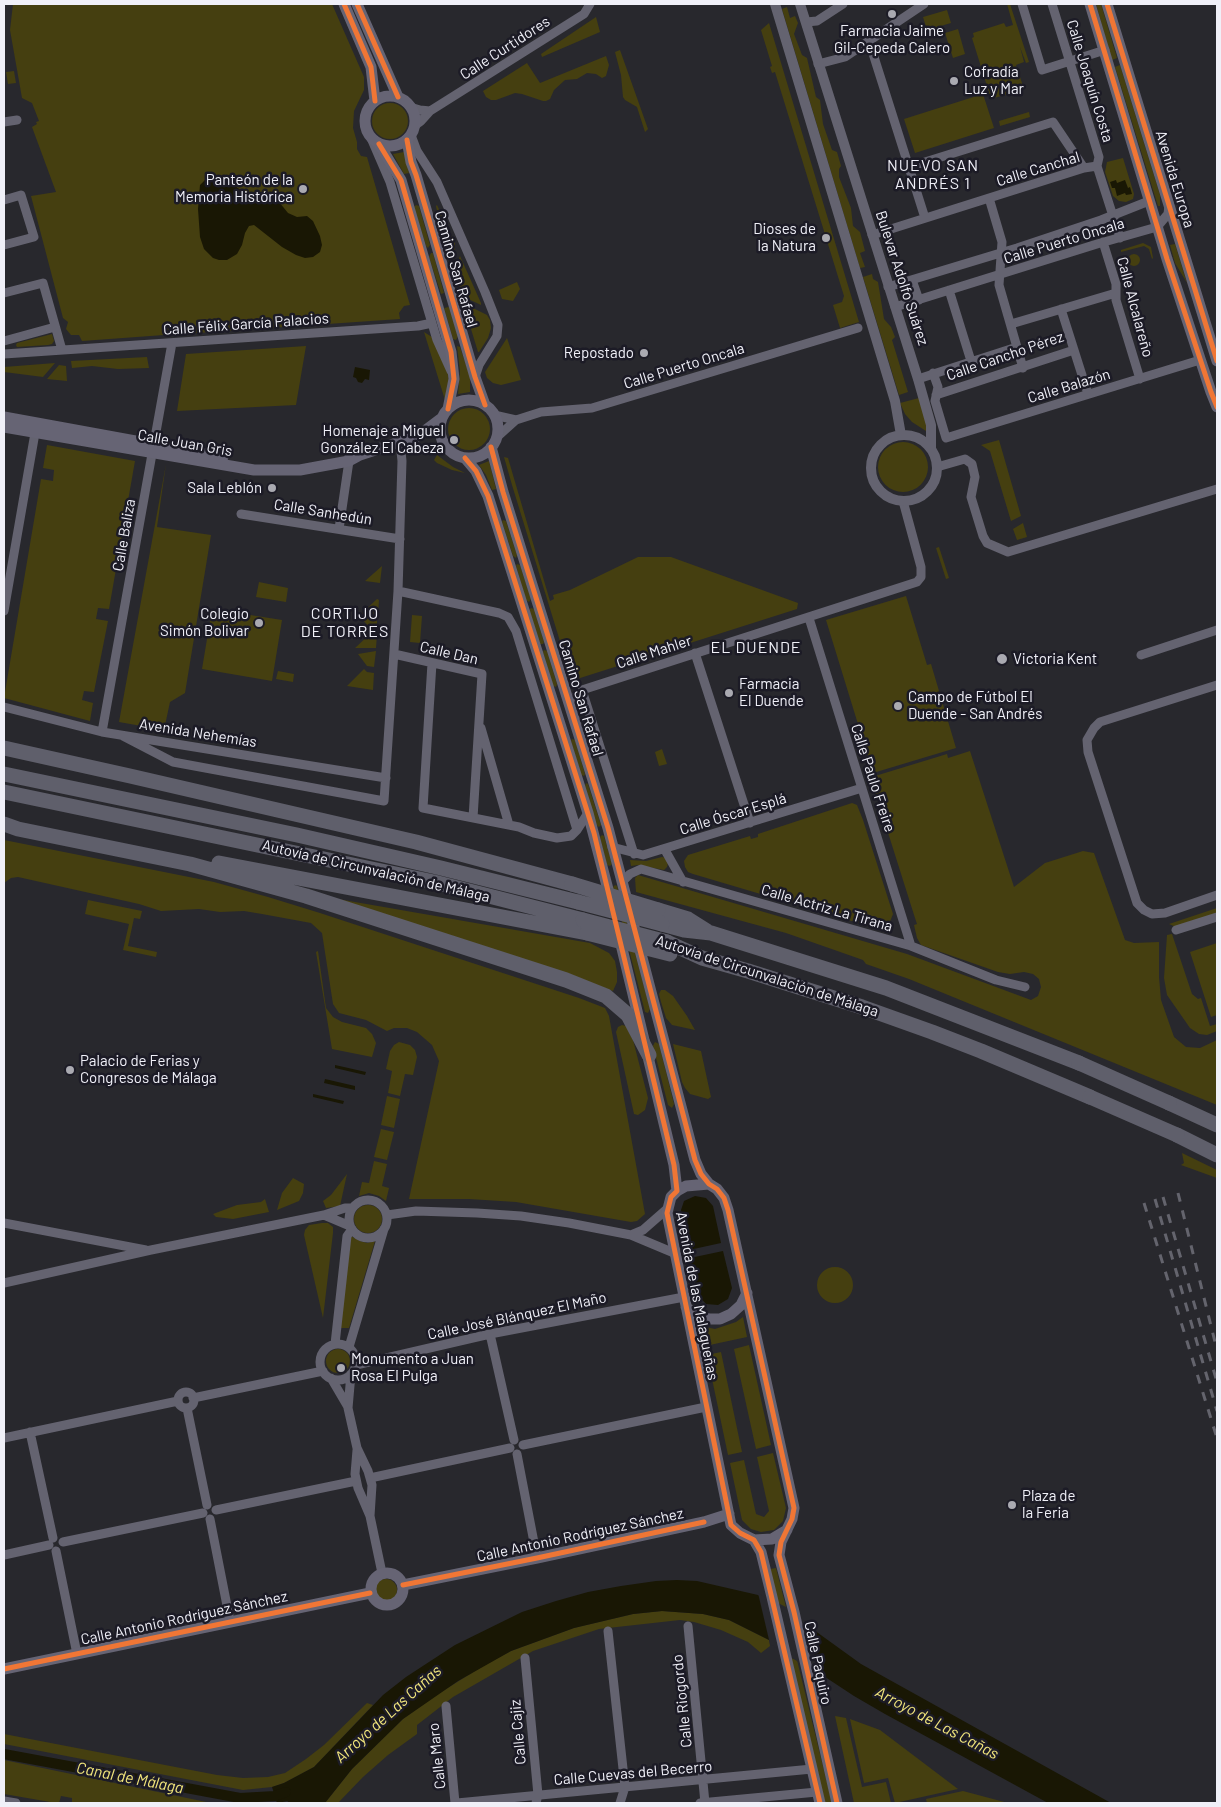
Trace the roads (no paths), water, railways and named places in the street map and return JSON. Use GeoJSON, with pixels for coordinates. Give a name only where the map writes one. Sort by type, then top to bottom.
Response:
{"type":"FeatureCollection","features":[{"type":"Feature","properties":{"kind":"highway"},"geometry":{"type":"LineString","coordinates":[[4,748],[416,842],[572,884],[660,917]]}},
{"type":"Feature","properties":{"kind":"highway","name":"Autovía de Circunvalación de Málaga"},"geometry":{"type":"LineString","coordinates":[[4,774],[297,835],[578,902],[660,917],[684,930],[711,933],[886,988],[1079,1063],[1217,1125]]}},
{"type":"Feature","properties":{"kind":"highway","name":"Autovía de Circunvalación de Málaga"},"geometry":{"type":"LineString","coordinates":[[4,792],[434,882],[585,926],[748,970],[981,1051],[1177,1135],[1217,1156]]}},
{"type":"Feature","properties":{"kind":"highway"},"geometry":{"type":"LineString","coordinates":[[4,823],[20,822],[211,862],[585,926]]}},
{"type":"Feature","properties":{"kind":"highway"},"geometry":{"type":"LineString","coordinates":[[4,823],[18,829],[190,864],[306,896],[566,980],[606,996],[628,1015],[649,1055]]}},
{"type":"Feature","properties":{"kind":"main road"},"geometry":{"type":"LineString","coordinates":[[344,4],[371,67],[375,100]]}},
{"type":"Feature","properties":{"kind":"main road"},"geometry":{"type":"LineString","coordinates":[[357,4],[398,97]]}},
{"type":"Feature","properties":{"kind":"main road","name":"Avenida Europa"},"geometry":{"type":"LineString","coordinates":[[1090,4],[1157,227],[1217,407]]}},
{"type":"Feature","properties":{"kind":"main road","name":"Avenida Europa"},"geometry":{"type":"LineString","coordinates":[[1107,4],[1217,357]]}},
{"type":"Feature","properties":{"kind":"main road"},"geometry":{"type":"LineString","coordinates":[[387,96],[398,97],[410,107],[414,117],[410,134],[394,146],[375,141],[365,127],[365,118],[369,107],[375,100],[387,96]]}},
{"type":"Feature","properties":{"kind":"main road","name":"Camino San Rafael"},"geometry":{"type":"LineString","coordinates":[[410,134],[411,162],[484,405]]}},
{"type":"Feature","properties":{"kind":"main road","name":"Camino San Rafael"},"geometry":{"type":"LineString","coordinates":[[375,141],[401,180],[451,352],[454,379],[445,414]]}},
{"type":"Feature","properties":{"kind":"main road"},"geometry":{"type":"LineString","coordinates":[[1200,360],[1217,357]]}},
{"type":"Feature","properties":{"kind":"main road"},"geometry":{"type":"LineString","coordinates":[[476,401],[484,405],[494,415],[497,426],[494,442],[480,456],[465,458],[452,452],[442,440],[440,427],[445,414],[457,403],[476,401]]}},
{"type":"Feature","properties":{"kind":"main road","name":"Calle Juan Gris"},"geometry":{"type":"LineString","coordinates":[[4,428],[252,462],[296,464],[353,457],[418,436],[445,414]]}},
{"type":"Feature","properties":{"kind":"main road","name":"Calle Juan Gris"},"geometry":{"type":"LineString","coordinates":[[4,417],[153,448]]}},
{"type":"Feature","properties":{"kind":"main road","name":"Calle Juan Gris"},"geometry":{"type":"LineString","coordinates":[[418,436],[442,440]]}},
{"type":"Feature","properties":{"kind":"main road","name":"Camino San Rafael"},"geometry":{"type":"LineString","coordinates":[[494,442],[502,492],[570,702],[612,847],[643,958],[694,1160],[709,1184]]}},
{"type":"Feature","properties":{"kind":"main road","name":"Camino San Rafael"},"geometry":{"type":"LineString","coordinates":[[465,458],[476,471],[488,496],[588,812],[626,960]]}},
{"type":"Feature","properties":{"kind":"main road","name":"Avenida de las Malagueñas"},"geometry":{"type":"LineString","coordinates":[[626,960],[674,1165],[677,1191]]}},
{"type":"Feature","properties":{"kind":"main road"},"geometry":{"type":"LineString","coordinates":[[709,1184],[717,1189],[724,1198],[747,1293],[794,1508],[788,1530],[772,1539],[754,1540]]}},
{"type":"Feature","properties":{"kind":"main road","name":"Avenida de las Malagueñas"},"geometry":{"type":"LineString","coordinates":[[709,1184],[686,1186],[677,1191],[670,1197],[667,1209],[674,1253],[731,1525],[740,1533],[754,1540]]}},
{"type":"Feature","properties":{"kind":"main road","name":"Avenida de las Malagueñas"},"geometry":{"type":"LineString","coordinates":[[685,1302],[697,1316],[720,1319],[731,1314],[741,1305],[747,1293]]}},
{"type":"Feature","properties":{"kind":"main road","name":"Calle Antonio Rodríguez Sánchez"},"geometry":{"type":"LineString","coordinates":[[403,1585],[704,1522],[729,1514]]}},
{"type":"Feature","properties":{"kind":"main road","name":"Calle Paquiro"},"geometry":{"type":"LineString","coordinates":[[788,1530],[781,1542],[779,1555],[794,1612],[837,1803]]}},
{"type":"Feature","properties":{"kind":"main road","name":"Calle Paquiro"},"geometry":{"type":"LineString","coordinates":[[754,1540],[761,1552],[819,1798]]}},
{"type":"Feature","properties":{"kind":"main road"},"geometry":{"type":"LineString","coordinates":[[382,1573],[392,1574],[403,1585],[401,1598],[391,1605],[385,1606],[376,1602],[370,1593],[372,1581],[382,1573]]}},
{"type":"Feature","properties":{"kind":"main road","name":"Calle Antonio Rodríguez Sánchez"},"geometry":{"type":"LineString","coordinates":[[4,1669],[370,1593]]}},
{"type":"Feature","properties":{"kind":"street","name":"Calle Curtidores"},"geometry":{"type":"LineString","coordinates":[[410,134],[430,111],[584,14],[590,4]]}},
{"type":"Feature","properties":{"kind":"street"},"geometry":{"type":"LineString","coordinates":[[775,4],[894,401],[901,435]]}},
{"type":"Feature","properties":{"kind":"street","name":"Bulevar Adolfo Suárez"},"geometry":{"type":"LineString","coordinates":[[800,4],[918,379],[931,425],[931,448]]}},
{"type":"Feature","properties":{"kind":"street"},"geometry":{"type":"LineString","coordinates":[[806,22],[817,21],[843,4]]}},
{"type":"Feature","properties":{"kind":"street"},"geometry":{"type":"LineString","coordinates":[[818,64],[845,57],[924,4]]}},
{"type":"Feature","properties":{"kind":"street"},"geometry":{"type":"LineString","coordinates":[[1022,4],[1042,70],[1105,50]]}},
{"type":"Feature","properties":{"kind":"street","name":"Calle Joaquín Costa"},"geometry":{"type":"LineString","coordinates":[[1052,4],[1082,107],[1099,157],[1097,166],[1120,238]]}},
{"type":"Feature","properties":{"kind":"street"},"geometry":{"type":"LineString","coordinates":[[869,41],[925,218]]}},
{"type":"Feature","properties":{"kind":"street"},"geometry":{"type":"LineString","coordinates":[[410,107],[430,111]]}},
{"type":"Feature","properties":{"kind":"street"},"geometry":{"type":"LineString","coordinates":[[4,122],[17,120]]}},
{"type":"Feature","properties":{"kind":"street"},"geometry":{"type":"LineString","coordinates":[[909,167],[1053,122],[1084,168]]}},
{"type":"Feature","properties":{"kind":"street","name":"Camino San Rafael"},"geometry":{"type":"LineString","coordinates":[[410,134],[417,151],[437,182],[498,325],[497,336],[479,365],[475,377]]}},
{"type":"Feature","properties":{"kind":"street"},"geometry":{"type":"LineString","coordinates":[[375,141],[390,182],[437,340],[454,379]]}},
{"type":"Feature","properties":{"kind":"street","name":"Calle Canchal"},"geometry":{"type":"LineString","coordinates":[[872,235],[1084,168],[1097,166]]}},
{"type":"Feature","properties":{"kind":"street"},"geometry":{"type":"LineString","coordinates":[[4,200],[21,195],[34,237],[4,245]]}},
{"type":"Feature","properties":{"kind":"street"},"geometry":{"type":"LineString","coordinates":[[989,198],[1002,242],[999,285],[1023,368]]}},
{"type":"Feature","properties":{"kind":"street","name":"Calle Puerto Oncala"},"geometry":{"type":"LineString","coordinates":[[888,287],[1002,252],[1150,201]]}},
{"type":"Feature","properties":{"kind":"street"},"geometry":{"type":"LineString","coordinates":[[1157,227],[1168,214],[1169,203]]}},
{"type":"Feature","properties":{"kind":"street","name":"Calle Puerto Oncala"},"geometry":{"type":"LineString","coordinates":[[895,307],[1157,227]]}},
{"type":"Feature","properties":{"kind":"street","name":"Calle Alcalareño"},"geometry":{"type":"LineString","coordinates":[[1103,242],[1116,284],[1116,300],[1140,378]]}},
{"type":"Feature","properties":{"kind":"street"},"geometry":{"type":"LineString","coordinates":[[912,280],[919,300]]}},
{"type":"Feature","properties":{"kind":"street"},"geometry":{"type":"LineString","coordinates":[[4,293],[43,283],[62,350]]}},
{"type":"Feature","properties":{"kind":"street"},"geometry":{"type":"LineString","coordinates":[[949,290],[971,361]]}},
{"type":"Feature","properties":{"kind":"street","name":"Calle Cancho Pérez"},"geometry":{"type":"LineString","coordinates":[[1011,324],[1116,293]]}},
{"type":"Feature","properties":{"kind":"street","name":"Calle Cancho Pérez"},"geometry":{"type":"LineString","coordinates":[[936,395],[1074,350],[1061,309]]}},
{"type":"Feature","properties":{"kind":"street","name":"Calle Félix García Palacios"},"geometry":{"type":"LineString","coordinates":[[4,354],[432,323]]}},
{"type":"Feature","properties":{"kind":"street"},"geometry":{"type":"LineString","coordinates":[[4,340],[55,327]]}},
{"type":"Feature","properties":{"kind":"street","name":"Calle Puerto Oncala"},"geometry":{"type":"LineString","coordinates":[[494,442],[516,420],[541,412],[592,408],[858,328]]}},
{"type":"Feature","properties":{"kind":"street","name":"Calle Baliza"},"geometry":{"type":"LineString","coordinates":[[102,732],[172,343]]}},
{"type":"Feature","properties":{"kind":"street","name":"Calle Cancho Pérez"},"geometry":{"type":"LineString","coordinates":[[918,379],[1017,347]]}},
{"type":"Feature","properties":{"kind":"street"},"geometry":{"type":"LineString","coordinates":[[1074,350],[1088,394]]}},
{"type":"Feature","properties":{"kind":"street","name":"Calle Balazón"},"geometry":{"type":"LineString","coordinates":[[936,395],[935,401],[946,438],[1200,360]]}},
{"type":"Feature","properties":{"kind":"street"},"geometry":{"type":"LineString","coordinates":[[933,373],[938,387],[936,395]]}},
{"type":"Feature","properties":{"kind":"street"},"geometry":{"type":"LineString","coordinates":[[494,415],[516,420]]}},
{"type":"Feature","properties":{"kind":"street"},"geometry":{"type":"LineString","coordinates":[[4,611],[35,433]]}},
{"type":"Feature","properties":{"kind":"street"},"geometry":{"type":"LineString","coordinates":[[901,435],[916,436],[931,448],[937,466],[936,476],[932,486],[924,494],[914,500],[903,501],[895,500],[880,492],[875,485],[871,469],[874,453],[885,440],[901,435]]}},
{"type":"Feature","properties":{"kind":"street","name":"Avenida Nehemías"},"geometry":{"type":"LineString","coordinates":[[121,735],[173,762],[384,801],[398,590],[402,461],[400,442]]}},
{"type":"Feature","properties":{"kind":"street"},"geometry":{"type":"LineString","coordinates":[[339,529],[353,457]]}},
{"type":"Feature","properties":{"kind":"street"},"geometry":{"type":"LineString","coordinates":[[937,466],[965,459],[972,464],[975,477],[971,497],[983,536],[987,543],[1008,552],[1217,489]]}},
{"type":"Feature","properties":{"kind":"street","name":"Calle Mahler"},"geometry":{"type":"LineString","coordinates":[[570,702],[582,690],[909,586],[916,582],[921,577],[921,567],[903,501]]}},
{"type":"Feature","properties":{"kind":"street","name":"Calle Sanhedún"},"geometry":{"type":"LineString","coordinates":[[241,514],[400,538]]}},
{"type":"Feature","properties":{"kind":"street"},"geometry":{"type":"LineString","coordinates":[[398,590],[499,613],[508,618],[516,631],[577,830]]}},
{"type":"Feature","properties":{"kind":"street","name":"Calle Paulo Freire"},"geometry":{"type":"LineString","coordinates":[[809,618],[911,946]]}},
{"type":"Feature","properties":{"kind":"street"},"geometry":{"type":"LineString","coordinates":[[1141,655],[1217,630]]}},
{"type":"Feature","properties":{"kind":"street"},"geometry":{"type":"LineString","coordinates":[[695,653],[750,823]]}},
{"type":"Feature","properties":{"kind":"street","name":"Calle Dan"},"geometry":{"type":"LineString","coordinates":[[394,654],[482,674],[472,818]]}},
{"type":"Feature","properties":{"kind":"street"},"geometry":{"type":"LineString","coordinates":[[432,663],[423,808],[509,825],[557,838],[571,836],[588,812]]}},
{"type":"Feature","properties":{"kind":"street"},"geometry":{"type":"LineString","coordinates":[[1217,685],[1100,722],[1094,728],[1088,740],[1088,752],[1137,903],[1144,910],[1152,914],[1165,913],[1217,895]]}},
{"type":"Feature","properties":{"kind":"street","name":"Camino San Rafael"},"geometry":{"type":"LineString","coordinates":[[582,690],[634,854]]}},
{"type":"Feature","properties":{"kind":"street"},"geometry":{"type":"LineString","coordinates":[[4,707],[102,732],[121,735]]}},
{"type":"Feature","properties":{"kind":"street","name":"Calle Dan"},"geometry":{"type":"LineString","coordinates":[[479,721],[509,825]]}},
{"type":"Feature","properties":{"kind":"street","name":"Avenida Nehemías"},"geometry":{"type":"LineString","coordinates":[[121,735],[386,778]]}},
{"type":"Feature","properties":{"kind":"street","name":"Calle Óscar Esplá"},"geometry":{"type":"LineString","coordinates":[[612,847],[644,855],[862,788]]}},
{"type":"Feature","properties":{"kind":"street"},"geometry":{"type":"LineString","coordinates":[[665,850],[683,882]]}},
{"type":"Feature","properties":{"kind":"street"},"geometry":{"type":"LineString","coordinates":[[660,874],[667,871],[673,864]]}},
{"type":"Feature","properties":{"kind":"street","name":"Calle Actriz La Tirana"},"geometry":{"type":"LineString","coordinates":[[622,882],[630,874],[641,869],[911,946],[996,980],[1025,987]]}},
{"type":"Feature","properties":{"kind":"street"},"geometry":{"type":"LineString","coordinates":[[1176,930],[1217,917]]}},
{"type":"Feature","properties":{"kind":"street"},"geometry":{"type":"LineString","coordinates":[[350,1347],[384,1229],[387,1215],[382,1205],[371,1200],[360,1201],[352,1208],[349,1220],[356,1234],[368,1238],[374,1237],[384,1229]]}},
{"type":"Feature","properties":{"kind":"street"},"geometry":{"type":"LineString","coordinates":[[4,1283],[352,1208]]}},
{"type":"Feature","properties":{"kind":"street"},"geometry":{"type":"LineString","coordinates":[[631,1235],[643,1230],[667,1209]]}},
{"type":"Feature","properties":{"kind":"street"},"geometry":{"type":"LineString","coordinates":[[387,1215],[416,1211],[477,1212],[521,1216],[631,1235],[674,1253]]}},
{"type":"Feature","properties":{"kind":"street"},"geometry":{"type":"LineString","coordinates":[[324,1215],[351,1227]]}},
{"type":"Feature","properties":{"kind":"street"},"geometry":{"type":"LineString","coordinates":[[4,1222],[151,1250]]}},
{"type":"Feature","properties":{"kind":"street"},"geometry":{"type":"LineString","coordinates":[[334,1344],[347,1236],[351,1227]]}},
{"type":"Feature","properties":{"kind":"street","name":"Calle José Blánquez El Maño"},"geometry":{"type":"LineString","coordinates":[[356,1365],[490,1334],[685,1302]]}},
{"type":"Feature","properties":{"kind":"street"},"geometry":{"type":"LineString","coordinates":[[490,1334],[537,1558]]}},
{"type":"Feature","properties":{"kind":"street"},"geometry":{"type":"LineString","coordinates":[[348,1408],[351,1374],[356,1365],[355,1355],[350,1347],[340,1343],[334,1344],[329,1346],[320,1360],[323,1371],[331,1378],[348,1408],[357,1448],[368,1471],[372,1485],[370,1516]]}},
{"type":"Feature","properties":{"kind":"street"},"geometry":{"type":"LineString","coordinates":[[193,1398],[323,1371]]}},
{"type":"Feature","properties":{"kind":"street"},"geometry":{"type":"LineString","coordinates":[[331,1378],[342,1380],[351,1374]]}},
{"type":"Feature","properties":{"kind":"street"},"geometry":{"type":"LineString","coordinates":[[178,1401],[180,1394],[185,1392],[191,1394],[193,1403],[187,1408]]}},
{"type":"Feature","properties":{"kind":"street"},"geometry":{"type":"LineString","coordinates":[[178,1401],[180,1405],[187,1408]]}},
{"type":"Feature","properties":{"kind":"street"},"geometry":{"type":"LineString","coordinates":[[4,1438],[178,1401]]}},
{"type":"Feature","properties":{"kind":"street"},"geometry":{"type":"LineString","coordinates":[[370,1478],[514,1448],[520,1441],[523,1445],[706,1407]]}},
{"type":"Feature","properties":{"kind":"street"},"geometry":{"type":"LineString","coordinates":[[187,1408],[230,1621]]}},
{"type":"Feature","properties":{"kind":"street"},"geometry":{"type":"LineString","coordinates":[[30,1432],[77,1654]]}},
{"type":"Feature","properties":{"kind":"street"},"geometry":{"type":"LineString","coordinates":[[357,1448],[356,1481],[370,1516],[382,1573]]}},
{"type":"Feature","properties":{"kind":"street"},"geometry":{"type":"LineString","coordinates":[[4,1555],[53,1545],[61,1549],[63,1542],[207,1512],[215,1517],[216,1510],[356,1481]]}},
{"type":"Feature","properties":{"kind":"street","name":"Calle Riogordo"},"geometry":{"type":"LineString","coordinates":[[688,1626],[705,1803]]}},
{"type":"Feature","properties":{"kind":"street"},"geometry":{"type":"LineString","coordinates":[[608,1631],[625,1787],[620,1803]]}},
{"type":"Feature","properties":{"kind":"street","name":"Calle Cajiz"},"geometry":{"type":"LineString","coordinates":[[526,1658],[537,1799]]}},
{"type":"Feature","properties":{"kind":"street","name":"Calle Maro"},"geometry":{"type":"LineString","coordinates":[[446,1706],[456,1803]]}},
{"type":"Feature","properties":{"kind":"street","name":"Calle Cuevas del Becerro"},"geometry":{"type":"LineString","coordinates":[[456,1803],[537,1799],[625,1787],[812,1769]]}},
{"type":"Feature","properties":{"kind":"street"},"geometry":{"type":"LineString","coordinates":[[700,1803],[819,1798]]}},
{"type":"Feature","properties":{"kind":"street"},"geometry":{"type":"LineString","coordinates":[[4,1801],[16,1803]]}},
{"type":"Feature","properties":{"kind":"water"},"geometry":{"type":"Polygon","coordinates":[[[213,179],[235,186],[249,196],[268,194],[275,197],[288,213],[297,217],[307,216],[313,221],[320,236],[322,245],[320,252],[313,257],[305,258],[296,255],[282,247],[254,225],[249,226],[237,254],[227,260],[213,258],[204,249],[200,237],[198,209],[200,185],[205,180],[213,179]]]}},
{"type":"Feature","properties":{"kind":"water"},"geometry":{"type":"Polygon","coordinates":[[[1116,180],[1117,183],[1125,180],[1132,194],[1126,195],[1125,193],[1117,196],[1115,188],[1112,188],[1110,182],[1116,180]]]}},
{"type":"Feature","properties":{"kind":"water"},"geometry":{"type":"Polygon","coordinates":[[[355,367],[370,370],[369,380],[365,379],[362,383],[358,382],[353,377],[355,367]]]}},
{"type":"Feature","properties":{"kind":"water"},"geometry":{"type":"Polygon","coordinates":[[[335,1065],[366,1072],[365,1075],[335,1068],[335,1065]]]}},
{"type":"Feature","properties":{"kind":"water"},"geometry":{"type":"Polygon","coordinates":[[[325,1079],[355,1086],[355,1090],[324,1083],[325,1079]]]}},
{"type":"Feature","properties":{"kind":"water"},"geometry":{"type":"Polygon","coordinates":[[[313,1094],[344,1101],[343,1104],[313,1097],[313,1094]]]}},
{"type":"Feature","properties":{"kind":"water"},"geometry":{"type":"Polygon","coordinates":[[[695,1196],[706,1198],[713,1206],[721,1243],[689,1250],[681,1210],[684,1201],[695,1196]]]}},
{"type":"Feature","properties":{"kind":"water"},"geometry":{"type":"Polygon","coordinates":[[[723,1251],[732,1288],[728,1299],[718,1305],[706,1304],[698,1295],[690,1258],[723,1251]]]}},
{"type":"Feature","properties":{"kind":"water","name":"Arroyo de Las Cañas"},"geometry":{"type":"Polygon","coordinates":[[[677,1580],[697,1581],[758,1595],[807,1625],[861,1664],[1111,1803],[1048,1803],[885,1714],[769,1640],[729,1620],[703,1614],[662,1611],[633,1614],[574,1628],[511,1651],[458,1681],[403,1719],[352,1769],[325,1803],[287,1803],[288,1801],[277,1803],[272,1787],[284,1783],[314,1767],[383,1695],[406,1677],[455,1645],[522,1612],[556,1601],[588,1592],[621,1586],[677,1580]]]}},
{"type":"Feature","properties":{"kind":"waterway","name":"Canal de Málaga"},"geometry":{"type":"LineString","coordinates":[[4,1754],[240,1798],[275,1796],[286,1792]]}},
{"type":"Feature","properties":{"kind":"railway"},"geometry":{"type":"LineString","coordinates":[[1178,1193],[1217,1350]]}},
{"type":"Feature","properties":{"kind":"railway"},"geometry":{"type":"LineString","coordinates":[[1163,1197],[1217,1382]]}},
{"type":"Feature","properties":{"kind":"railway"},"geometry":{"type":"LineString","coordinates":[[1155,1199],[1217,1411]]}},
{"type":"Feature","properties":{"kind":"railway"},"geometry":{"type":"LineString","coordinates":[[1144,1203],[1217,1438]]}},
{"type":"Feature","properties":{"kind":"place","name":"Farmacia Jaime Gil-Cepeda Calero"},"geometry":{"type":"Point","coordinates":[892,14]}},
{"type":"Feature","properties":{"kind":"place","name":"Cofradía Luz y Mar"},"geometry":{"type":"Point","coordinates":[954,81]}},
{"type":"Feature","properties":{"kind":"place","name":"Panteón de la Memoria Histórica"},"geometry":{"type":"Point","coordinates":[303,189]}},
{"type":"Feature","properties":{"kind":"place","name":"Dioses de la Natura"},"geometry":{"type":"Point","coordinates":[826,238]}},
{"type":"Feature","properties":{"kind":"place","name":"Repostado"},"geometry":{"type":"Point","coordinates":[644,353]}},
{"type":"Feature","properties":{"kind":"place","name":"Homenaje a Miguel González El Cabeza"},"geometry":{"type":"Point","coordinates":[454,440]}},
{"type":"Feature","properties":{"kind":"place","name":"Sala Leblón"},"geometry":{"type":"Point","coordinates":[272,488]}},
{"type":"Feature","properties":{"kind":"place","name":"Colegio Simón Bolivar"},"geometry":{"type":"Point","coordinates":[259,623]}},
{"type":"Feature","properties":{"kind":"place","name":"Victoria Kent"},"geometry":{"type":"Point","coordinates":[1002,659]}},
{"type":"Feature","properties":{"kind":"place","name":"Farmacia El Duende"},"geometry":{"type":"Point","coordinates":[729,693]}},
{"type":"Feature","properties":{"kind":"place","name":"Campo de Fútbol El Duende - San Andrés"},"geometry":{"type":"Point","coordinates":[898,706]}},
{"type":"Feature","properties":{"kind":"place","name":"Palacio de Ferias y Congresos de Málaga"},"geometry":{"type":"Point","coordinates":[70,1070]}},
{"type":"Feature","properties":{"kind":"place","name":"Monumento a Juan Rosa El Pulga"},"geometry":{"type":"Point","coordinates":[341,1368]}},
{"type":"Feature","properties":{"kind":"place","name":"Plaza de la Feria"},"geometry":{"type":"Point","coordinates":[1012,1505]}},
{"type":"Feature","properties":{"kind":"district","name":"NUEVO SAN ANDRÉS 1"},"geometry":{"type":"Point","coordinates":[933,175]}},
{"type":"Feature","properties":{"kind":"district","name":"CORTIJO DE TORRES"},"geometry":{"type":"Point","coordinates":[345,623]}},
{"type":"Feature","properties":{"kind":"district","name":"EL DUENDE"},"geometry":{"type":"Point","coordinates":[756,648]}}]}
